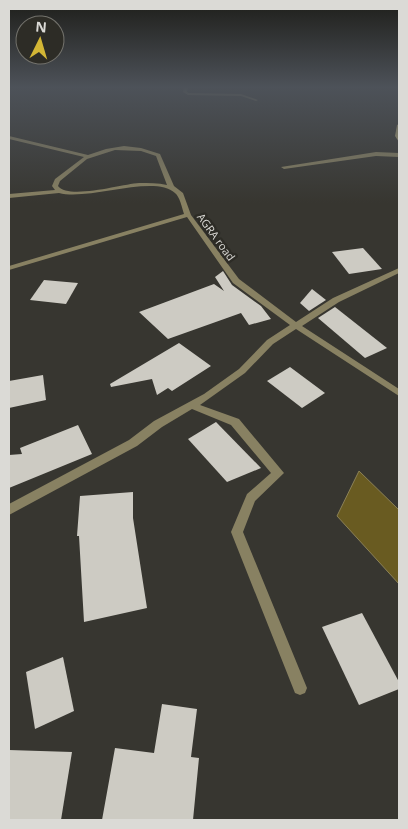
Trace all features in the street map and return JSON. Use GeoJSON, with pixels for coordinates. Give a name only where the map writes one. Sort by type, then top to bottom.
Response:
{"type":"FeatureCollection","features":[{"type":"Feature","properties":{"kind":"main road"},"geometry":{"type":"LineString","coordinates":[[399,126],[397,136],[399,140]]}},
{"type":"Feature","properties":{"kind":"street"},"geometry":{"type":"LineString","coordinates":[[9,138],[87,156]]}},
{"type":"Feature","properties":{"kind":"street","name":"AGRA road"},"geometry":{"type":"LineString","coordinates":[[87,156],[132,147],[146,149],[158,155],[172,188],[180,193],[188,215],[236,281],[295,325],[399,393]]}},
{"type":"Feature","properties":{"kind":"street"},"geometry":{"type":"LineString","coordinates":[[284,167],[376,154],[399,155]]}},
{"type":"Feature","properties":{"kind":"street"},"geometry":{"type":"LineString","coordinates":[[59,191],[55,186],[57,180],[87,156]]}},
{"type":"Feature","properties":{"kind":"street"},"geometry":{"type":"LineString","coordinates":[[9,196],[59,191],[84,193],[157,185],[172,188]]}},
{"type":"Feature","properties":{"kind":"street"},"geometry":{"type":"LineString","coordinates":[[9,268],[188,215]]}},
{"type":"Feature","properties":{"kind":"street"},"geometry":{"type":"LineString","coordinates":[[9,510],[133,444],[158,424],[191,405],[242,371],[270,342],[295,325],[336,300],[399,270]]}},
{"type":"Feature","properties":{"kind":"street"},"geometry":{"type":"LineString","coordinates":[[191,405],[235,422],[278,473],[251,498],[237,532],[300,688]]}},
{"type":"Feature","properties":{"kind":"shaded area"},"geometry":{"type":"Polygon","coordinates":[[[359,471],[399,510],[399,584],[337,516],[359,471]]]}},
{"type":"Feature","properties":{"kind":"building"},"geometry":{"type":"Polygon","coordinates":[[[363,248],[382,269],[349,274],[332,252],[363,248]]]}},
{"type":"Feature","properties":{"kind":"building"},"geometry":{"type":"Polygon","coordinates":[[[223,271],[232,285],[261,306],[271,319],[249,325],[241,313],[168,339],[139,312],[214,284],[224,291],[215,277],[223,271]]]}},
{"type":"Feature","properties":{"kind":"building"},"geometry":{"type":"Polygon","coordinates":[[[44,280],[78,283],[66,304],[30,300],[44,280]]]}},
{"type":"Feature","properties":{"kind":"building"},"geometry":{"type":"Polygon","coordinates":[[[312,289],[326,300],[309,311],[300,303],[312,289]]]}},
{"type":"Feature","properties":{"kind":"building"},"geometry":{"type":"Polygon","coordinates":[[[335,307],[387,348],[365,358],[318,318],[335,307]]]}},
{"type":"Feature","properties":{"kind":"building"},"geometry":{"type":"Polygon","coordinates":[[[179,343],[211,366],[172,391],[168,388],[157,395],[152,379],[111,387],[110,384],[179,343]]]}},
{"type":"Feature","properties":{"kind":"building"},"geometry":{"type":"Polygon","coordinates":[[[290,367],[325,393],[302,408],[267,381],[290,367]]]}},
{"type":"Feature","properties":{"kind":"building"},"geometry":{"type":"Polygon","coordinates":[[[43,375],[46,400],[9,408],[9,381],[43,375]]]}},
{"type":"Feature","properties":{"kind":"building"},"geometry":{"type":"Polygon","coordinates":[[[216,422],[261,468],[227,482],[188,439],[216,422]]]}},
{"type":"Feature","properties":{"kind":"building"},"geometry":{"type":"Polygon","coordinates":[[[78,425],[92,454],[9,488],[9,455],[22,454],[20,448],[78,425]]]}},
{"type":"Feature","properties":{"kind":"building"},"geometry":{"type":"Polygon","coordinates":[[[133,492],[133,518],[147,608],[84,622],[79,536],[77,536],[80,496],[133,492]]]}},
{"type":"Feature","properties":{"kind":"building"},"geometry":{"type":"Polygon","coordinates":[[[362,613],[399,682],[399,689],[359,705],[322,627],[362,613]]]}},
{"type":"Feature","properties":{"kind":"building"},"geometry":{"type":"Polygon","coordinates":[[[63,657],[74,711],[35,729],[26,672],[63,657]]]}},
{"type":"Feature","properties":{"kind":"building"},"geometry":{"type":"Polygon","coordinates":[[[162,704],[197,709],[191,757],[199,758],[193,820],[102,820],[115,748],[154,753],[162,704]]]}},
{"type":"Feature","properties":{"kind":"building"},"geometry":{"type":"Polygon","coordinates":[[[9,750],[72,752],[61,820],[9,820],[9,750]]]}}]}
